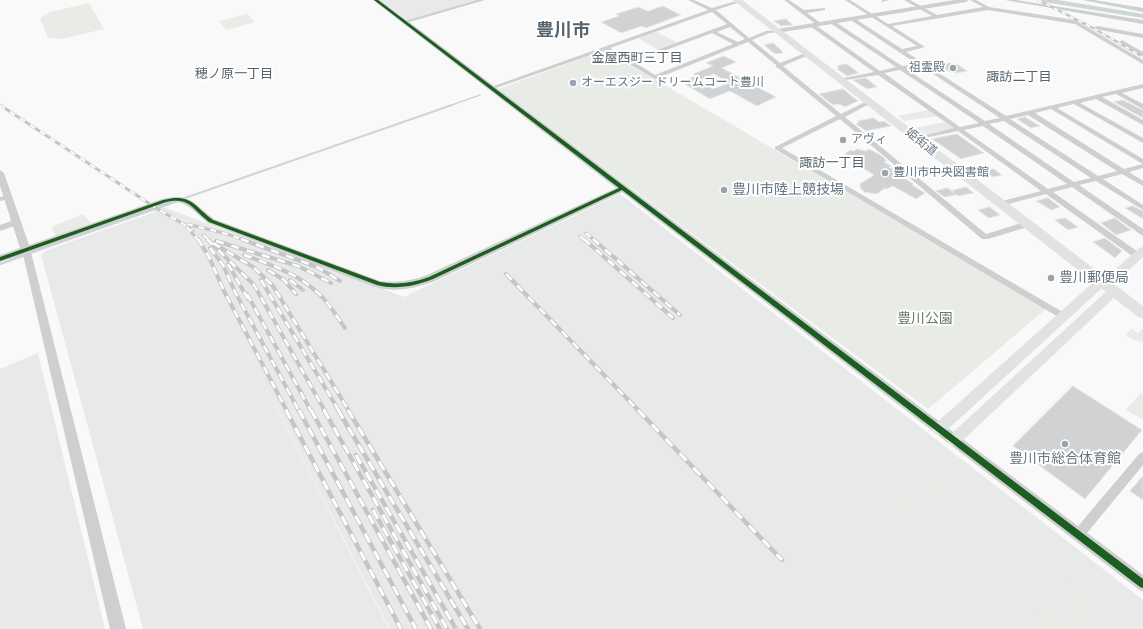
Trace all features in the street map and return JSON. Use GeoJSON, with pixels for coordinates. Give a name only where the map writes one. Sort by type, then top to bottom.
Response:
{"type":"FeatureCollection","features":[{"type":"Feature","properties":{"kind":"main road","name":"姫街道"},"geometry":{"type":"LineString","coordinates":[[737,0],[1143,313]]}},
{"type":"Feature","properties":{"kind":"main road"},"geometry":{"type":"LineString","coordinates":[[954,440],[1107,285],[1140,257]]}},
{"type":"Feature","properties":{"kind":"main road"},"geometry":{"type":"LineString","coordinates":[[939,429],[1063,316],[1107,285]]}},
{"type":"Feature","properties":{"kind":"street"},"geometry":{"type":"LineString","coordinates":[[376,0],[1143,584]]}},
{"type":"Feature","properties":{"kind":"street"},"geometry":{"type":"LineString","coordinates":[[404,22],[483,0]]}},
{"type":"Feature","properties":{"kind":"street"},"geometry":{"type":"LineString","coordinates":[[690,0],[709,8]]}},
{"type":"Feature","properties":{"kind":"street"},"geometry":{"type":"LineString","coordinates":[[700,0],[985,237],[1028,224]]}},
{"type":"Feature","properties":{"kind":"street"},"geometry":{"type":"LineString","coordinates":[[491,88],[606,48],[709,8],[737,0]]}},
{"type":"Feature","properties":{"kind":"street"},"geometry":{"type":"LineString","coordinates":[[786,0],[880,73],[1140,257]]}},
{"type":"Feature","properties":{"kind":"street"},"geometry":{"type":"LineString","coordinates":[[848,0],[922,47],[902,51]]}},
{"type":"Feature","properties":{"kind":"street"},"geometry":{"type":"LineString","coordinates":[[906,0],[937,17]]}},
{"type":"Feature","properties":{"kind":"street"},"geometry":{"type":"LineString","coordinates":[[606,48],[655,77],[768,32],[966,0]]}},
{"type":"Feature","properties":{"kind":"street"},"geometry":{"type":"LineString","coordinates":[[972,0],[988,8],[1077,23]]}},
{"type":"Feature","properties":{"kind":"street"},"geometry":{"type":"LineString","coordinates":[[1007,12],[1008,0],[1143,22]]}},
{"type":"Feature","properties":{"kind":"street"},"geometry":{"type":"LineString","coordinates":[[1085,0],[1110,2],[1143,10]]}},
{"type":"Feature","properties":{"kind":"street"},"geometry":{"type":"LineString","coordinates":[[1045,6],[1143,62]]}},
{"type":"Feature","properties":{"kind":"street"},"geometry":{"type":"LineString","coordinates":[[889,25],[988,8]]}},
{"type":"Feature","properties":{"kind":"street"},"geometry":{"type":"LineString","coordinates":[[1061,8],[1142,53]]}},
{"type":"Feature","properties":{"kind":"street"},"geometry":{"type":"LineString","coordinates":[[803,12],[823,9]]}},
{"type":"Feature","properties":{"kind":"street"},"geometry":{"type":"LineString","coordinates":[[852,19],[1143,208]]}},
{"type":"Feature","properties":{"kind":"street"},"geometry":{"type":"LineString","coordinates":[[832,22],[985,124],[1143,233]]}},
{"type":"Feature","properties":{"kind":"street"},"geometry":{"type":"LineString","coordinates":[[629,62],[730,25]]}},
{"type":"Feature","properties":{"kind":"street"},"geometry":{"type":"LineString","coordinates":[[1097,28],[1143,36]]}},
{"type":"Feature","properties":{"kind":"street"},"geometry":{"type":"LineString","coordinates":[[712,31],[738,44]]}},
{"type":"Feature","properties":{"kind":"street"},"geometry":{"type":"LineString","coordinates":[[778,66],[807,54]]}},
{"type":"Feature","properties":{"kind":"street"},"geometry":{"type":"LineString","coordinates":[[841,80],[923,64]]}},
{"type":"Feature","properties":{"kind":"street"},"geometry":{"type":"LineString","coordinates":[[917,139],[1116,92],[1140,87],[1143,91]]}},
{"type":"Feature","properties":{"kind":"street"},"geometry":{"type":"LineString","coordinates":[[1116,92],[1143,107]]}},
{"type":"Feature","properties":{"kind":"street"},"geometry":{"type":"LineString","coordinates":[[1097,97],[1143,123]]}},
{"type":"Feature","properties":{"kind":"street"},"geometry":{"type":"LineString","coordinates":[[869,102],[776,148],[1063,316]]}},
{"type":"Feature","properties":{"kind":"street"},"geometry":{"type":"LineString","coordinates":[[1075,102],[1143,141]]}},
{"type":"Feature","properties":{"kind":"street"},"geometry":{"type":"LineString","coordinates":[[1053,108],[1143,162]]}},
{"type":"Feature","properties":{"kind":"street"},"geometry":{"type":"LineString","coordinates":[[1030,113],[1143,184]]}},
{"type":"Feature","properties":{"kind":"street"},"geometry":{"type":"LineString","coordinates":[[1001,204],[1143,166]]}},
{"type":"Feature","properties":{"kind":"street"},"geometry":{"type":"LineString","coordinates":[[1,181],[4,198],[17,222],[26,250],[118,629]]}},
{"type":"Feature","properties":{"kind":"street"},"geometry":{"type":"LineString","coordinates":[[0,260],[165,201],[180,198],[186,199],[211,221],[379,284],[402,286],[418,283],[431,278],[623,188]]}},
{"type":"Feature","properties":{"kind":"street"},"geometry":{"type":"LineString","coordinates":[[0,228],[17,222]]}},
{"type":"Feature","properties":{"kind":"street"},"geometry":{"type":"LineString","coordinates":[[1078,535],[1143,457]]}},
{"type":"Feature","properties":{"kind":"shaded area"},"geometry":{"type":"Polygon","coordinates":[[[381,0],[477,0],[408,20],[381,0]]]}},
{"type":"Feature","properties":{"kind":"shaded area"},"geometry":{"type":"Polygon","coordinates":[[[657,32],[678,43],[658,50],[638,38],[657,32]]]}},
{"type":"Feature","properties":{"kind":"shaded area"},"geometry":{"type":"Polygon","coordinates":[[[929,110],[937,116],[904,121],[898,116],[929,110]]]}},
{"type":"Feature","properties":{"kind":"shaded area"},"geometry":{"type":"Polygon","coordinates":[[[945,122],[955,129],[924,136],[915,128],[945,122]]]}},
{"type":"Feature","properties":{"kind":"shaded area"},"geometry":{"type":"Polygon","coordinates":[[[620,194],[1143,600],[1143,629],[390,629],[186,231],[389,629],[143,629],[41,255],[47,250],[155,212],[152,209],[160,206],[404,297],[620,194]]]}},
{"type":"Feature","properties":{"kind":"shaded area"},"geometry":{"type":"Polygon","coordinates":[[[38,353],[105,629],[0,629],[0,369],[38,353]]]}},
{"type":"Feature","properties":{"kind":"green space"},"geometry":{"type":"Polygon","coordinates":[[[89,3],[104,29],[61,39],[48,38],[40,18],[50,12],[89,3]]]}},
{"type":"Feature","properties":{"kind":"green space"},"geometry":{"type":"Polygon","coordinates":[[[247,14],[255,22],[226,30],[219,21],[247,14]]]}},
{"type":"Feature","properties":{"kind":"green space","name":"豊川公園"},"geometry":{"type":"Polygon","coordinates":[[[605,50],[1046,309],[928,409],[498,89],[605,50]]]}},
{"type":"Feature","properties":{"kind":"green space"},"geometry":{"type":"Polygon","coordinates":[[[83,214],[91,223],[55,236],[52,227],[83,214]]]}},
{"type":"Feature","properties":{"kind":"green space"},"geometry":{"type":"Polygon","coordinates":[[[187,229],[203,251],[221,293],[219,294],[185,230],[187,229]]]}},
{"type":"Feature","properties":{"kind":"green space"},"geometry":{"type":"Polygon","coordinates":[[[1143,328],[1143,342],[1134,340],[1125,335],[1131,329],[1138,333],[1143,328]]]}},
{"type":"Feature","properties":{"kind":"green space"},"geometry":{"type":"Polygon","coordinates":[[[1141,393],[1143,395],[1143,420],[1126,410],[1141,393]]]}},
{"type":"Feature","properties":{"kind":"green space"},"geometry":{"type":"Polygon","coordinates":[[[929,471],[947,486],[948,489],[942,494],[933,486],[925,494],[916,487],[916,484],[929,471]]]}},
{"type":"Feature","properties":{"kind":"green space"},"geometry":{"type":"Polygon","coordinates":[[[907,494],[918,501],[910,509],[898,505],[907,494]]]}},
{"type":"Feature","properties":{"kind":"green space"},"geometry":{"type":"Polygon","coordinates":[[[949,495],[997,535],[995,538],[946,498],[949,495]]]}},
{"type":"Feature","properties":{"kind":"green space"},"geometry":{"type":"Polygon","coordinates":[[[897,506],[913,513],[918,522],[1031,620],[1035,621],[1045,609],[1052,608],[1078,629],[1034,629],[897,509],[897,506]]]}},
{"type":"Feature","properties":{"kind":"green space"},"geometry":{"type":"Polygon","coordinates":[[[1024,556],[1041,569],[1056,571],[1065,578],[1058,589],[1021,559],[1024,556]]]}},
{"type":"Feature","properties":{"kind":"green space"},"geometry":{"type":"Polygon","coordinates":[[[1074,592],[1082,594],[1096,606],[1098,614],[1089,625],[1074,618],[1064,605],[1070,594],[1074,592]]]}},
{"type":"Feature","properties":{"kind":"building"},"geometry":{"type":"Polygon","coordinates":[[[663,6],[681,15],[646,28],[642,26],[621,33],[601,22],[619,16],[616,14],[638,7],[648,11],[663,6]]]}},
{"type":"Feature","properties":{"kind":"building"},"geometry":{"type":"Polygon","coordinates":[[[786,19],[793,25],[781,26],[774,21],[786,19]]]}},
{"type":"Feature","properties":{"kind":"building"},"geometry":{"type":"Polygon","coordinates":[[[773,43],[783,53],[775,54],[764,45],[773,43]]]}},
{"type":"Feature","properties":{"kind":"building"},"geometry":{"type":"Polygon","coordinates":[[[724,56],[736,62],[722,68],[776,97],[757,106],[730,91],[710,99],[681,82],[696,76],[693,74],[713,66],[706,63],[724,56]],[[714,74],[698,81],[713,89],[729,83],[714,74]]]}},
{"type":"Feature","properties":{"kind":"building","name":"祖霊殿"},"geometry":{"type":"Polygon","coordinates":[[[949,63],[957,64],[967,71],[957,73],[948,71],[938,65],[949,63]]]}},
{"type":"Feature","properties":{"kind":"building"},"geometry":{"type":"Polygon","coordinates":[[[847,64],[859,73],[847,76],[837,69],[839,68],[837,66],[847,64]]]}},
{"type":"Feature","properties":{"kind":"building"},"geometry":{"type":"Polygon","coordinates":[[[866,78],[877,87],[867,89],[853,80],[866,78]]]}},
{"type":"Feature","properties":{"kind":"building"},"geometry":{"type":"Polygon","coordinates":[[[843,89],[858,101],[845,107],[839,104],[833,105],[819,94],[843,89]]]}},
{"type":"Feature","properties":{"kind":"building"},"geometry":{"type":"Polygon","coordinates":[[[1123,100],[1143,110],[1143,118],[1114,102],[1123,100]]]}},
{"type":"Feature","properties":{"kind":"building"},"geometry":{"type":"Polygon","coordinates":[[[1025,117],[1040,126],[1031,128],[1017,119],[1025,117]]]}},
{"type":"Feature","properties":{"kind":"building"},"geometry":{"type":"Polygon","coordinates":[[[874,118],[879,122],[884,121],[891,126],[866,131],[856,124],[859,122],[858,121],[874,118]]]}},
{"type":"Feature","properties":{"kind":"building"},"geometry":{"type":"Polygon","coordinates":[[[957,134],[984,153],[961,159],[932,139],[957,134]]]}},
{"type":"Feature","properties":{"kind":"building","name":"豊川市中央図書館"},"geometry":{"type":"Polygon","coordinates":[[[857,149],[866,151],[869,149],[882,156],[887,161],[884,162],[891,166],[889,167],[905,176],[908,179],[907,180],[914,184],[912,185],[925,193],[916,199],[893,186],[887,189],[885,188],[877,194],[864,192],[860,187],[860,184],[874,175],[854,162],[845,153],[857,149]]]}},
{"type":"Feature","properties":{"kind":"building"},"geometry":{"type":"Polygon","coordinates":[[[994,169],[1002,175],[993,177],[985,171],[994,169]]]}},
{"type":"Feature","properties":{"kind":"building"},"geometry":{"type":"Polygon","coordinates":[[[966,187],[974,193],[958,196],[951,191],[966,187]]]}},
{"type":"Feature","properties":{"kind":"building"},"geometry":{"type":"Polygon","coordinates":[[[948,188],[956,195],[944,197],[936,191],[948,188]]]}},
{"type":"Feature","properties":{"kind":"building"},"geometry":{"type":"Polygon","coordinates":[[[1048,198],[1060,207],[1051,210],[1036,201],[1048,198]]]}},
{"type":"Feature","properties":{"kind":"building"},"geometry":{"type":"Polygon","coordinates":[[[1133,206],[1143,211],[1143,219],[1125,208],[1133,206]]]}},
{"type":"Feature","properties":{"kind":"building"},"geometry":{"type":"Polygon","coordinates":[[[990,207],[1000,215],[989,218],[978,210],[990,207]]]}},
{"type":"Feature","properties":{"kind":"building"},"geometry":{"type":"Polygon","coordinates":[[[1065,218],[1078,227],[1068,230],[1055,220],[1065,218]]]}},
{"type":"Feature","properties":{"kind":"building"},"geometry":{"type":"Polygon","coordinates":[[[1115,218],[1131,230],[1116,235],[1101,223],[1115,218]]]}},
{"type":"Feature","properties":{"kind":"building"},"geometry":{"type":"Polygon","coordinates":[[[1105,238],[1122,251],[1115,258],[1093,242],[1105,238]]]}},
{"type":"Feature","properties":{"kind":"building","name":"豊川市総合体育館"},"geometry":{"type":"Polygon","coordinates":[[[1073,386],[1142,430],[1085,499],[1013,446],[1073,386]]]}},
{"type":"Feature","properties":{"kind":"building"},"geometry":{"type":"Polygon","coordinates":[[[1143,476],[1143,500],[1130,491],[1143,476]]]}},
{"type":"Feature","properties":{"kind":"waterway"},"geometry":{"type":"LineString","coordinates":[[1044,0],[1143,16]]}},
{"type":"Feature","properties":{"kind":"waterway"},"geometry":{"type":"LineString","coordinates":[[449,106],[480,95]]}},
{"type":"Feature","properties":{"kind":"waterway"},"geometry":{"type":"LineString","coordinates":[[182,199],[452,105]]}},
{"type":"Feature","properties":{"kind":"waterway"},"geometry":{"type":"LineString","coordinates":[[67,240],[178,201]]}},
{"type":"Feature","properties":{"kind":"waterway"},"geometry":{"type":"LineString","coordinates":[[30,253],[69,239]]}},
{"type":"Feature","properties":{"kind":"waterway"},"geometry":{"type":"LineString","coordinates":[[0,264],[25,255]]}},
{"type":"Feature","properties":{"kind":"railway"},"geometry":{"type":"LineString","coordinates":[[1038,0],[1093,28],[1143,57]]}},
{"type":"Feature","properties":{"kind":"railway"},"geometry":{"type":"LineString","coordinates":[[0,105],[153,206],[193,230]]}},
{"type":"Feature","properties":{"kind":"railway"},"geometry":{"type":"LineString","coordinates":[[187,224],[244,240]]}},
{"type":"Feature","properties":{"kind":"railway"},"geometry":{"type":"LineString","coordinates":[[187,227],[198,240]]}},
{"type":"Feature","properties":{"kind":"railway"},"geometry":{"type":"LineString","coordinates":[[586,233],[594,240]]}},
{"type":"Feature","properties":{"kind":"railway"},"geometry":{"type":"LineString","coordinates":[[203,235],[209,240]]}},
{"type":"Feature","properties":{"kind":"railway"},"geometry":{"type":"LineString","coordinates":[[580,236],[585,240]]}},
{"type":"Feature","properties":{"kind":"railway"},"geometry":{"type":"LineString","coordinates":[[198,239],[209,257],[224,291],[287,411]]}},
{"type":"Feature","properties":{"kind":"railway"},"geometry":{"type":"LineString","coordinates":[[207,239],[254,285],[325,411]]}},
{"type":"Feature","properties":{"kind":"railway"},"geometry":{"type":"LineString","coordinates":[[241,239],[317,267],[340,281]]}},
{"type":"Feature","properties":{"kind":"railway"},"geometry":{"type":"LineString","coordinates":[[584,239],[673,318]]}},
{"type":"Feature","properties":{"kind":"railway"},"geometry":{"type":"LineString","coordinates":[[593,239],[680,315]]}},
{"type":"Feature","properties":{"kind":"railway"},"geometry":{"type":"LineString","coordinates":[[216,241],[298,266],[331,283]]}},
{"type":"Feature","properties":{"kind":"railway"},"geometry":{"type":"LineString","coordinates":[[213,243],[253,267],[273,286],[349,411]]}},
{"type":"Feature","properties":{"kind":"railway"},"geometry":{"type":"LineString","coordinates":[[210,248],[223,265],[235,292],[299,411]]}},
{"type":"Feature","properties":{"kind":"railway"},"geometry":{"type":"LineString","coordinates":[[244,255],[286,272],[306,283],[323,298],[345,328]]}},
{"type":"Feature","properties":{"kind":"railway"},"geometry":{"type":"LineString","coordinates":[[228,264],[248,299]]}},
{"type":"Feature","properties":{"kind":"railway"},"geometry":{"type":"LineString","coordinates":[[268,270],[284,280],[296,294]]}},
{"type":"Feature","properties":{"kind":"railway"},"geometry":{"type":"LineString","coordinates":[[506,274],[639,411]]}},
{"type":"Feature","properties":{"kind":"railway"},"geometry":{"type":"LineString","coordinates":[[261,280],[339,411]]}},
{"type":"Feature","properties":{"kind":"railway"},"geometry":{"type":"LineString","coordinates":[[290,280],[303,290]]}},
{"type":"Feature","properties":{"kind":"railway"},"geometry":{"type":"LineString","coordinates":[[247,294],[311,411]]}},
{"type":"Feature","properties":{"kind":"railway"},"geometry":{"type":"LineString","coordinates":[[286,410],[401,629]]}},
{"type":"Feature","properties":{"kind":"railway"},"geometry":{"type":"LineString","coordinates":[[299,410],[416,629]]}},
{"type":"Feature","properties":{"kind":"railway"},"geometry":{"type":"LineString","coordinates":[[311,410],[431,629]]}},
{"type":"Feature","properties":{"kind":"railway"},"geometry":{"type":"LineString","coordinates":[[324,410],[447,629]]}},
{"type":"Feature","properties":{"kind":"railway"},"geometry":{"type":"LineString","coordinates":[[338,410],[468,629]]}},
{"type":"Feature","properties":{"kind":"railway"},"geometry":{"type":"LineString","coordinates":[[348,410],[480,629]]}},
{"type":"Feature","properties":{"kind":"railway"},"geometry":{"type":"LineString","coordinates":[[638,410],[782,560]]}},
{"type":"Feature","properties":{"kind":"railway"},"geometry":{"type":"LineString","coordinates":[[356,455],[456,629]]}},
{"type":"Feature","properties":{"kind":"railway"},"geometry":{"type":"LineString","coordinates":[[373,510],[440,629]]}},
{"type":"Feature","properties":{"kind":"cycle path"},"geometry":{"type":"LineString","coordinates":[[376,0],[1143,584]]}},
{"type":"Feature","properties":{"kind":"cycle path"},"geometry":{"type":"LineString","coordinates":[[0,259],[165,201],[181,199],[191,203],[211,221],[379,284],[392,286],[405,285],[431,278],[623,188]]}},
{"type":"Feature","properties":{"kind":"place","name":"祖霊殿"},"geometry":{"type":"Point","coordinates":[953,68]}},
{"type":"Feature","properties":{"kind":"place","name":"オーエスジー ドリームコート豊川"},"geometry":{"type":"Point","coordinates":[573,83]}},
{"type":"Feature","properties":{"kind":"place","name":"アヴィ"},"geometry":{"type":"Point","coordinates":[843,140]}},
{"type":"Feature","properties":{"kind":"place","name":"豊川市中央図書館"},"geometry":{"type":"Point","coordinates":[885,173]}},
{"type":"Feature","properties":{"kind":"place","name":"豊川市陸上競技場"},"geometry":{"type":"Point","coordinates":[724,190]}},
{"type":"Feature","properties":{"kind":"place","name":"豊川郵便局"},"geometry":{"type":"Point","coordinates":[1051,278]}},
{"type":"Feature","properties":{"kind":"place","name":"豊川市総合体育館"},"geometry":{"type":"Point","coordinates":[1065,444]}},
{"type":"Feature","properties":{"kind":"district","name":"豊川市"},"geometry":{"type":"Point","coordinates":[563,31]}},
{"type":"Feature","properties":{"kind":"district","name":"金屋西町三丁目"},"geometry":{"type":"Point","coordinates":[637,58]}},
{"type":"Feature","properties":{"kind":"district","name":"穂ノ原一丁目"},"geometry":{"type":"Point","coordinates":[234,74]}},
{"type":"Feature","properties":{"kind":"district","name":"諏訪二丁目"},"geometry":{"type":"Point","coordinates":[1019,77]}},
{"type":"Feature","properties":{"kind":"district","name":"諏訪一丁目"},"geometry":{"type":"Point","coordinates":[832,163]}}]}
